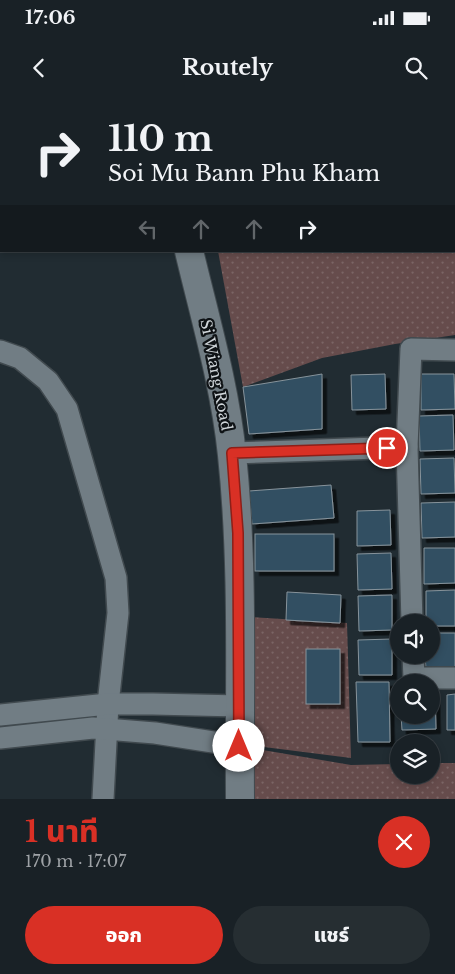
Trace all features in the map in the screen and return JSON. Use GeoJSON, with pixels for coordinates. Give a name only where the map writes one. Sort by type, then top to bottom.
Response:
{"type":"FeatureCollection","features":[{"type":"Feature","properties":{"kind":"main road","name":"Si Wiang Road"},"geometry":{"type":"LineString","coordinates":[[189,252],[218,373],[232,453],[238,533],[240,799]]}},
{"type":"Feature","properties":{"kind":"street"},"geometry":{"type":"LineString","coordinates":[[412,614],[407,447],[411,349],[455,350]]}},
{"type":"Feature","properties":{"kind":"street"},"geometry":{"type":"LineString","coordinates":[[0,351],[20,358],[48,381],[67,409],[116,578],[118,613],[108,704],[103,799]]}},
{"type":"Feature","properties":{"kind":"street"},"geometry":{"type":"LineString","coordinates":[[232,453],[407,447]]}},
{"type":"Feature","properties":{"kind":"street"},"geometry":{"type":"LineString","coordinates":[[413,664],[414,678],[455,678]]}},
{"type":"Feature","properties":{"kind":"street"},"geometry":{"type":"LineString","coordinates":[[0,715],[108,704],[239,706]]}},
{"type":"Feature","properties":{"kind":"street"},"geometry":{"type":"LineString","coordinates":[[0,738],[93,728],[155,733],[239,746]]}},
{"type":"Feature","properties":{"kind":"shaded area"},"geometry":{"type":"Polygon","coordinates":[[[218,252],[455,252],[455,335],[322,358],[243,387],[218,252]]]}},
{"type":"Feature","properties":{"kind":"shaded area"},"geometry":{"type":"Polygon","coordinates":[[[251,617],[347,623],[351,758],[248,745],[251,617]]]}},
{"type":"Feature","properties":{"kind":"shaded area"},"geometry":{"type":"Polygon","coordinates":[[[239,746],[351,765],[390,764],[390,784],[440,784],[440,763],[455,763],[455,799],[240,799],[239,746]]]}},
{"type":"Feature","properties":{"kind":"building"},"geometry":{"type":"Polygon","coordinates":[[[322,374],[322,429],[249,434],[243,387],[322,374]]]}},
{"type":"Feature","properties":{"kind":"building"},"geometry":{"type":"Polygon","coordinates":[[[385,374],[386,409],[352,410],[351,375],[385,374]]]}},
{"type":"Feature","properties":{"kind":"building"},"geometry":{"type":"Polygon","coordinates":[[[421,374],[454,374],[455,409],[421,410],[421,374]]]}},
{"type":"Feature","properties":{"kind":"building"},"geometry":{"type":"Polygon","coordinates":[[[453,415],[454,450],[420,451],[419,416],[453,415]]]}},
{"type":"Feature","properties":{"kind":"building"},"geometry":{"type":"Polygon","coordinates":[[[454,458],[455,493],[421,494],[420,459],[454,458]]]}},
{"type":"Feature","properties":{"kind":"building"},"geometry":{"type":"Polygon","coordinates":[[[331,485],[334,518],[252,524],[249,491],[331,485]]]}},
{"type":"Feature","properties":{"kind":"building"},"geometry":{"type":"Polygon","coordinates":[[[455,502],[455,537],[422,538],[421,503],[455,502]]]}},
{"type":"Feature","properties":{"kind":"building"},"geometry":{"type":"Polygon","coordinates":[[[390,510],[391,545],[357,546],[357,511],[390,510]]]}},
{"type":"Feature","properties":{"kind":"building"},"geometry":{"type":"Polygon","coordinates":[[[255,534],[334,534],[334,571],[255,571],[255,534]]]}},
{"type":"Feature","properties":{"kind":"building"},"geometry":{"type":"Polygon","coordinates":[[[424,548],[455,548],[455,583],[424,584],[424,548]]]}},
{"type":"Feature","properties":{"kind":"building"},"geometry":{"type":"Polygon","coordinates":[[[391,553],[392,589],[358,590],[357,554],[391,553]]]}},
{"type":"Feature","properties":{"kind":"building"},"geometry":{"type":"Polygon","coordinates":[[[455,590],[455,626],[440,626],[440,614],[426,614],[426,591],[455,590]]]}},
{"type":"Feature","properties":{"kind":"building"},"geometry":{"type":"Polygon","coordinates":[[[287,592],[341,595],[340,623],[286,620],[287,592]]]}},
{"type":"Feature","properties":{"kind":"building"},"geometry":{"type":"Polygon","coordinates":[[[392,595],[390,630],[359,631],[358,596],[392,595]]]}},
{"type":"Feature","properties":{"kind":"building"},"geometry":{"type":"Polygon","coordinates":[[[440,633],[455,633],[455,668],[426,669],[426,664],[440,664],[440,633]]]}},
{"type":"Feature","properties":{"kind":"building"},"geometry":{"type":"Polygon","coordinates":[[[390,639],[392,674],[359,675],[358,640],[390,639]]]}},
{"type":"Feature","properties":{"kind":"building"},"geometry":{"type":"Polygon","coordinates":[[[306,649],[340,649],[340,704],[306,704],[306,649]]]}},
{"type":"Feature","properties":{"kind":"building"},"geometry":{"type":"Polygon","coordinates":[[[356,682],[389,682],[390,742],[358,742],[356,682]]]}},
{"type":"Feature","properties":{"kind":"building"},"geometry":{"type":"Polygon","coordinates":[[[455,694],[455,730],[447,730],[447,695],[455,694]]]}},
{"type":"Feature","properties":{"kind":"building"},"geometry":{"type":"Polygon","coordinates":[[[402,724],[436,724],[436,729],[402,730],[402,724]]]}},
{"type":"Feature","properties":{"kind":"route"},"geometry":{"type":"LineString","coordinates":[[239,746],[238,533],[232,453],[387,448]]}}]}
